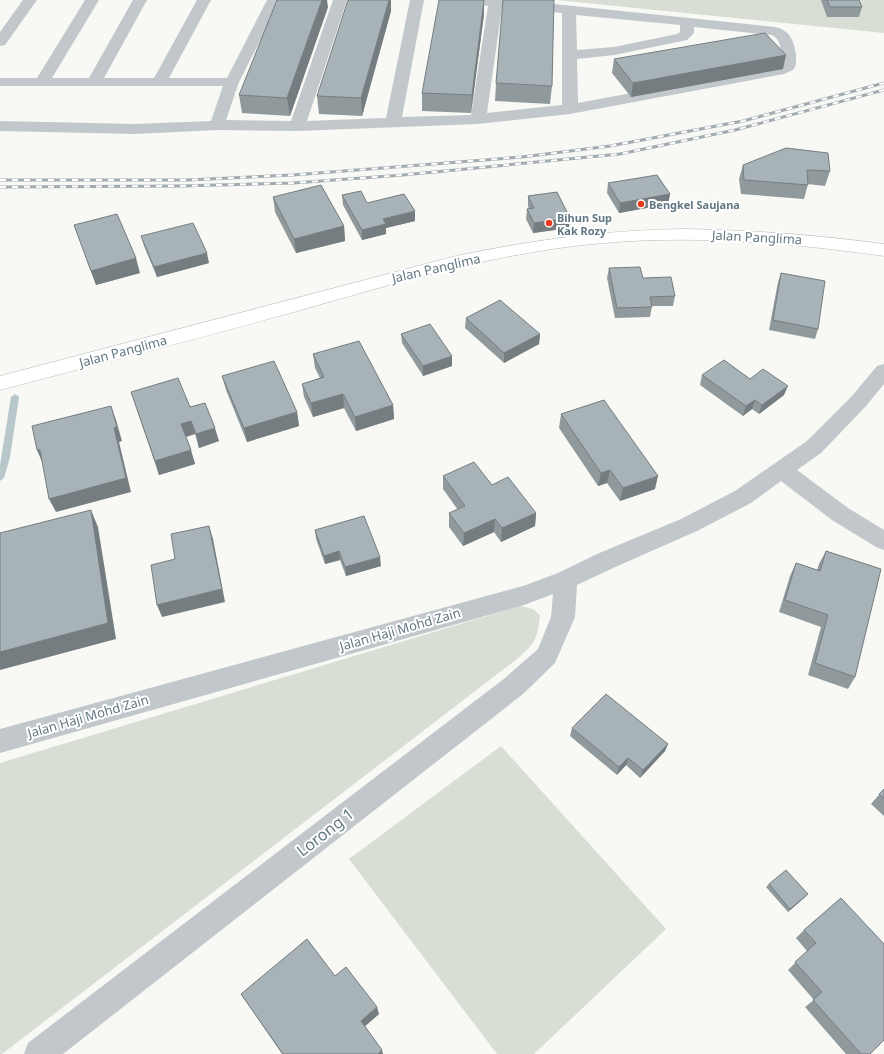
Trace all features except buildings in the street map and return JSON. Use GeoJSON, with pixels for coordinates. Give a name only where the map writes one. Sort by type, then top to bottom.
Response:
{"type":"FeatureCollection","features":[{"type":"Feature","properties":{"kind":"main road","name":"Jalan Panglima"},"geometry":{"type":"LineString","coordinates":[[0,383],[450,264],[563,242],[639,236],[699,234],[824,242],[884,250]]}},
{"type":"Feature","properties":{"kind":"street"},"geometry":{"type":"LineString","coordinates":[[0,42],[30,0]]}},
{"type":"Feature","properties":{"kind":"street"},"geometry":{"type":"LineString","coordinates":[[42,82],[92,0]]}},
{"type":"Feature","properties":{"kind":"street"},"geometry":{"type":"LineString","coordinates":[[94,82],[140,0]]}},
{"type":"Feature","properties":{"kind":"street"},"geometry":{"type":"LineString","coordinates":[[159,82],[204,0]]}},
{"type":"Feature","properties":{"kind":"street"},"geometry":{"type":"LineString","coordinates":[[217,125],[232,82],[274,0]]}},
{"type":"Feature","properties":{"kind":"street"},"geometry":{"type":"LineString","coordinates":[[297,126],[340,0]]}},
{"type":"Feature","properties":{"kind":"street"},"geometry":{"type":"LineString","coordinates":[[393,123],[417,0]]}},
{"type":"Feature","properties":{"kind":"street"},"geometry":{"type":"LineString","coordinates":[[0,126],[135,129],[217,125],[297,126],[478,119],[570,109],[784,70],[788,67],[789,63],[786,37],[782,33],[775,31],[502,2],[461,0]]}},
{"type":"Feature","properties":{"kind":"street"},"geometry":{"type":"LineString","coordinates":[[478,119],[502,2]]}},
{"type":"Feature","properties":{"kind":"street"},"geometry":{"type":"LineString","coordinates":[[569,10],[570,109]]}},
{"type":"Feature","properties":{"kind":"street"},"geometry":{"type":"LineString","coordinates":[[569,54],[614,51],[682,37],[687,33],[687,22]]}},
{"type":"Feature","properties":{"kind":"street"},"geometry":{"type":"LineString","coordinates":[[0,82],[232,82]]}},
{"type":"Feature","properties":{"kind":"street","name":"Jalan Haji Mohd Zain"},"geometry":{"type":"LineString","coordinates":[[0,741],[524,595],[566,580],[605,561],[689,525],[743,497],[814,447],[859,401],[884,371]]}},
{"type":"Feature","properties":{"kind":"street"},"geometry":{"type":"LineString","coordinates":[[782,470],[840,514],[884,541]]}},
{"type":"Feature","properties":{"kind":"street","name":"Lorong 1"},"geometry":{"type":"LineString","coordinates":[[39,1054],[514,686],[547,656],[563,617],[566,580]]}},
{"type":"Feature","properties":{"kind":"shaded area"},"geometry":{"type":"Polygon","coordinates":[[[557,0],[884,0],[884,33],[557,0]]]}},
{"type":"Feature","properties":{"kind":"shaded area"},"geometry":{"type":"Polygon","coordinates":[[[520,606],[533,609],[540,615],[538,630],[534,640],[517,659],[2,1054],[0,1054],[0,763],[520,606]]]}},
{"type":"Feature","properties":{"kind":"shaded area"},"geometry":{"type":"Polygon","coordinates":[[[501,746],[666,929],[534,1054],[497,1054],[349,859],[501,746]]]}},
{"type":"Feature","properties":{"kind":"waterway"},"geometry":{"type":"LineString","coordinates":[[0,478],[6,457],[15,397]]}},
{"type":"Feature","properties":{"kind":"railway"},"geometry":{"type":"LineString","coordinates":[[0,180],[187,180],[293,175],[522,157],[610,146],[743,121],[884,83]]}},
{"type":"Feature","properties":{"kind":"railway"},"geometry":{"type":"LineString","coordinates":[[0,187],[180,186],[293,183],[403,175],[620,154],[735,130],[884,90]]}},
{"type":"Feature","properties":{"kind":"place","name":"Bengkel Saujana"},"geometry":{"type":"Point","coordinates":[641,204]}},
{"type":"Feature","properties":{"kind":"place","name":"Bihun Sup Kak Rozy"},"geometry":{"type":"Point","coordinates":[549,223]}}]}
